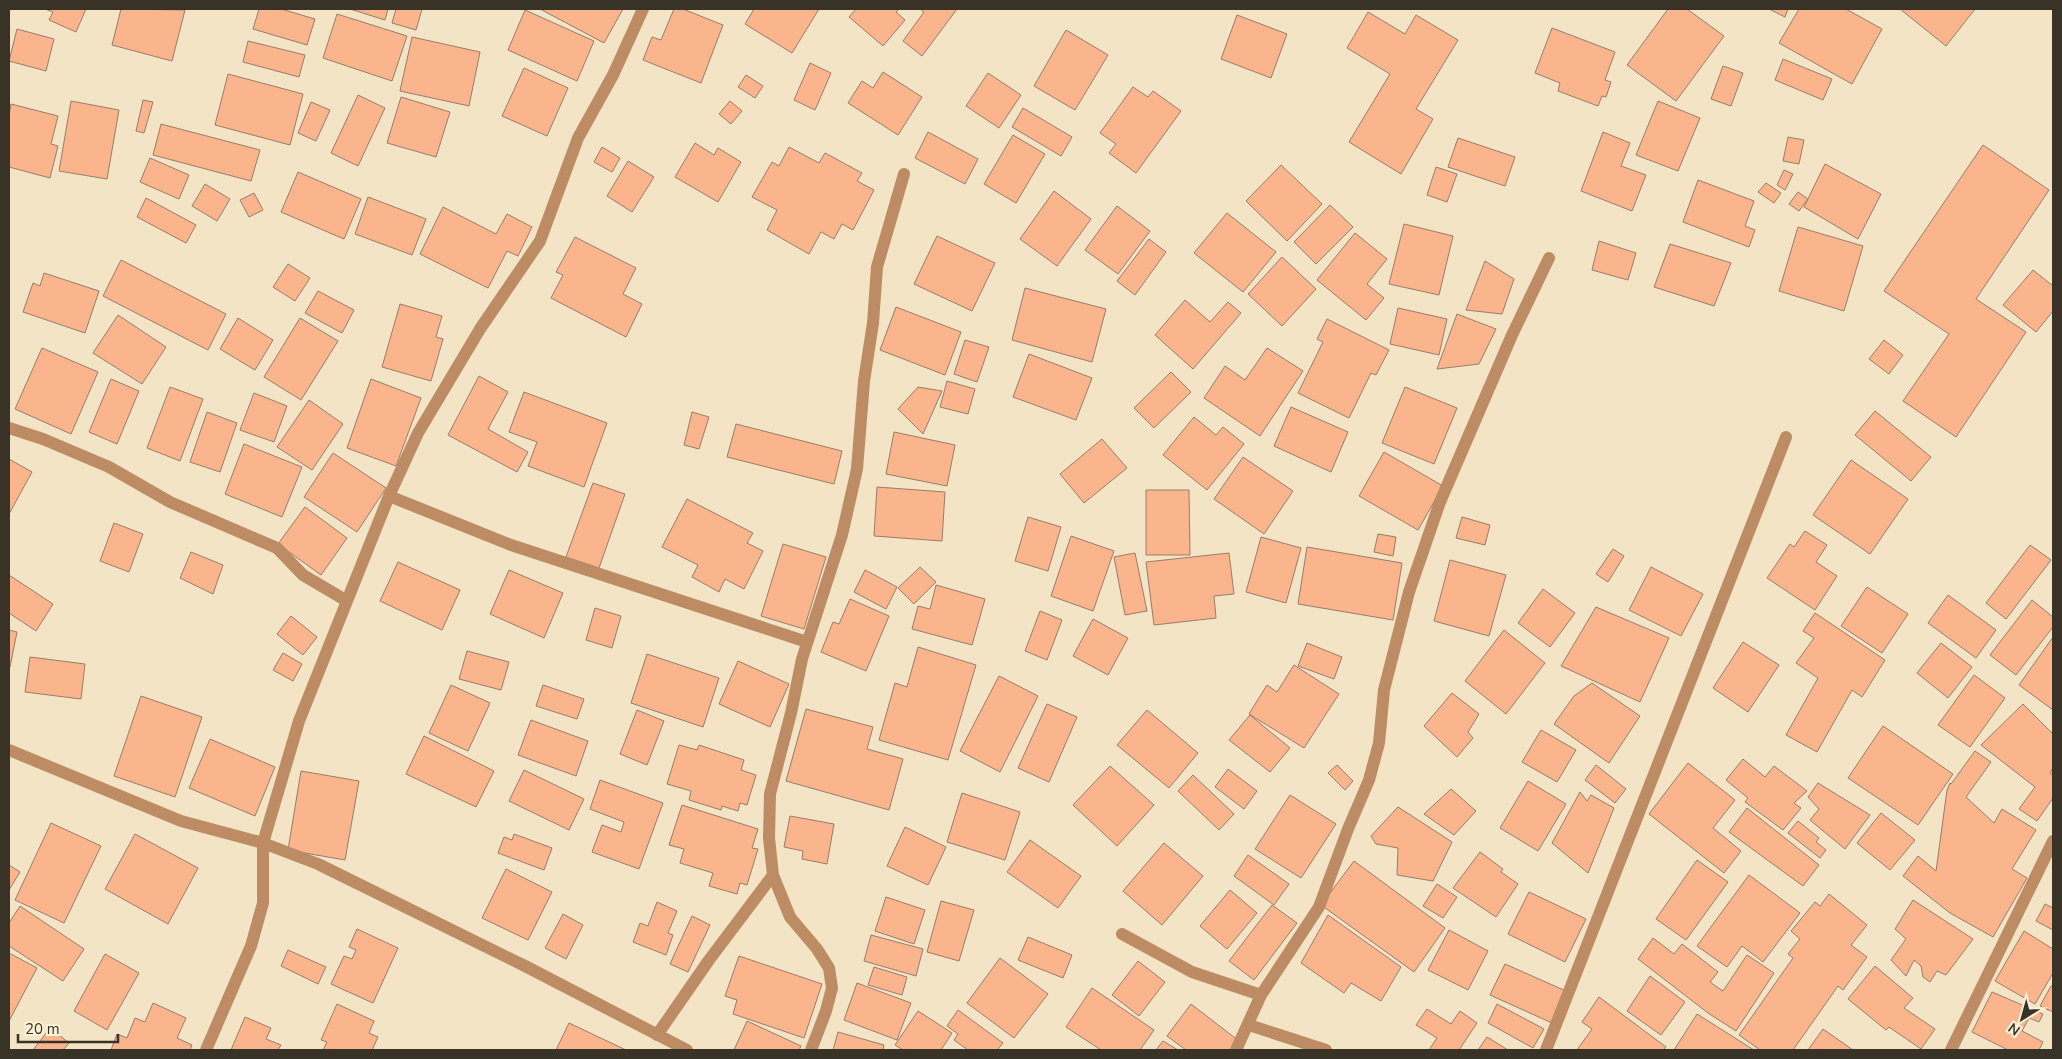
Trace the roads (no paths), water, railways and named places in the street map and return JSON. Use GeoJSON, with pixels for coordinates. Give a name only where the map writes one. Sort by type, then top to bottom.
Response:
{"type":"FeatureCollection","features":[{"type":"Feature","properties":{"kind":"street"},"geometry":{"type":"LineString","coordinates":[[206,1050],[251,946],[263,903],[263,843],[299,721],[389,496],[418,433],[480,329],[540,241],[578,138],[613,75],[643,9]]}},
{"type":"Feature","properties":{"kind":"street"},"geometry":{"type":"LineString","coordinates":[[811,1050],[832,988],[829,968],[818,949],[790,918],[773,875],[769,838],[770,794],[807,642],[842,535],[857,469],[864,381],[873,323],[877,267],[904,174]]}},
{"type":"Feature","properties":{"kind":"street"},"geometry":{"type":"LineString","coordinates":[[1236,1050],[1261,995],[1319,907],[1369,780],[1379,743],[1384,690],[1410,592],[1437,511],[1512,335],[1549,258]]}},
{"type":"Feature","properties":{"kind":"street"},"geometry":{"type":"LineString","coordinates":[[9,428],[43,439],[109,467],[170,502],[277,548],[303,575],[347,601]]}},
{"type":"Feature","properties":{"kind":"street"},"geometry":{"type":"LineString","coordinates":[[1546,1050],[1786,437]]}},
{"type":"Feature","properties":{"kind":"street"},"geometry":{"type":"LineString","coordinates":[[389,496],[511,545],[807,642]]}},
{"type":"Feature","properties":{"kind":"street"},"geometry":{"type":"LineString","coordinates":[[9,750],[181,821],[263,843],[318,864],[527,967],[687,1050]]}},
{"type":"Feature","properties":{"kind":"street"},"geometry":{"type":"LineString","coordinates":[[1951,1050],[2053,841]]}},
{"type":"Feature","properties":{"kind":"street"},"geometry":{"type":"LineString","coordinates":[[658,1035],[710,960],[773,875]]}},
{"type":"Feature","properties":{"kind":"street"},"geometry":{"type":"LineString","coordinates":[[1122,934],[1192,972],[1261,995]]}},
{"type":"Feature","properties":{"kind":"street"},"geometry":{"type":"LineString","coordinates":[[1249,1025],[1326,1050]]}}]}
